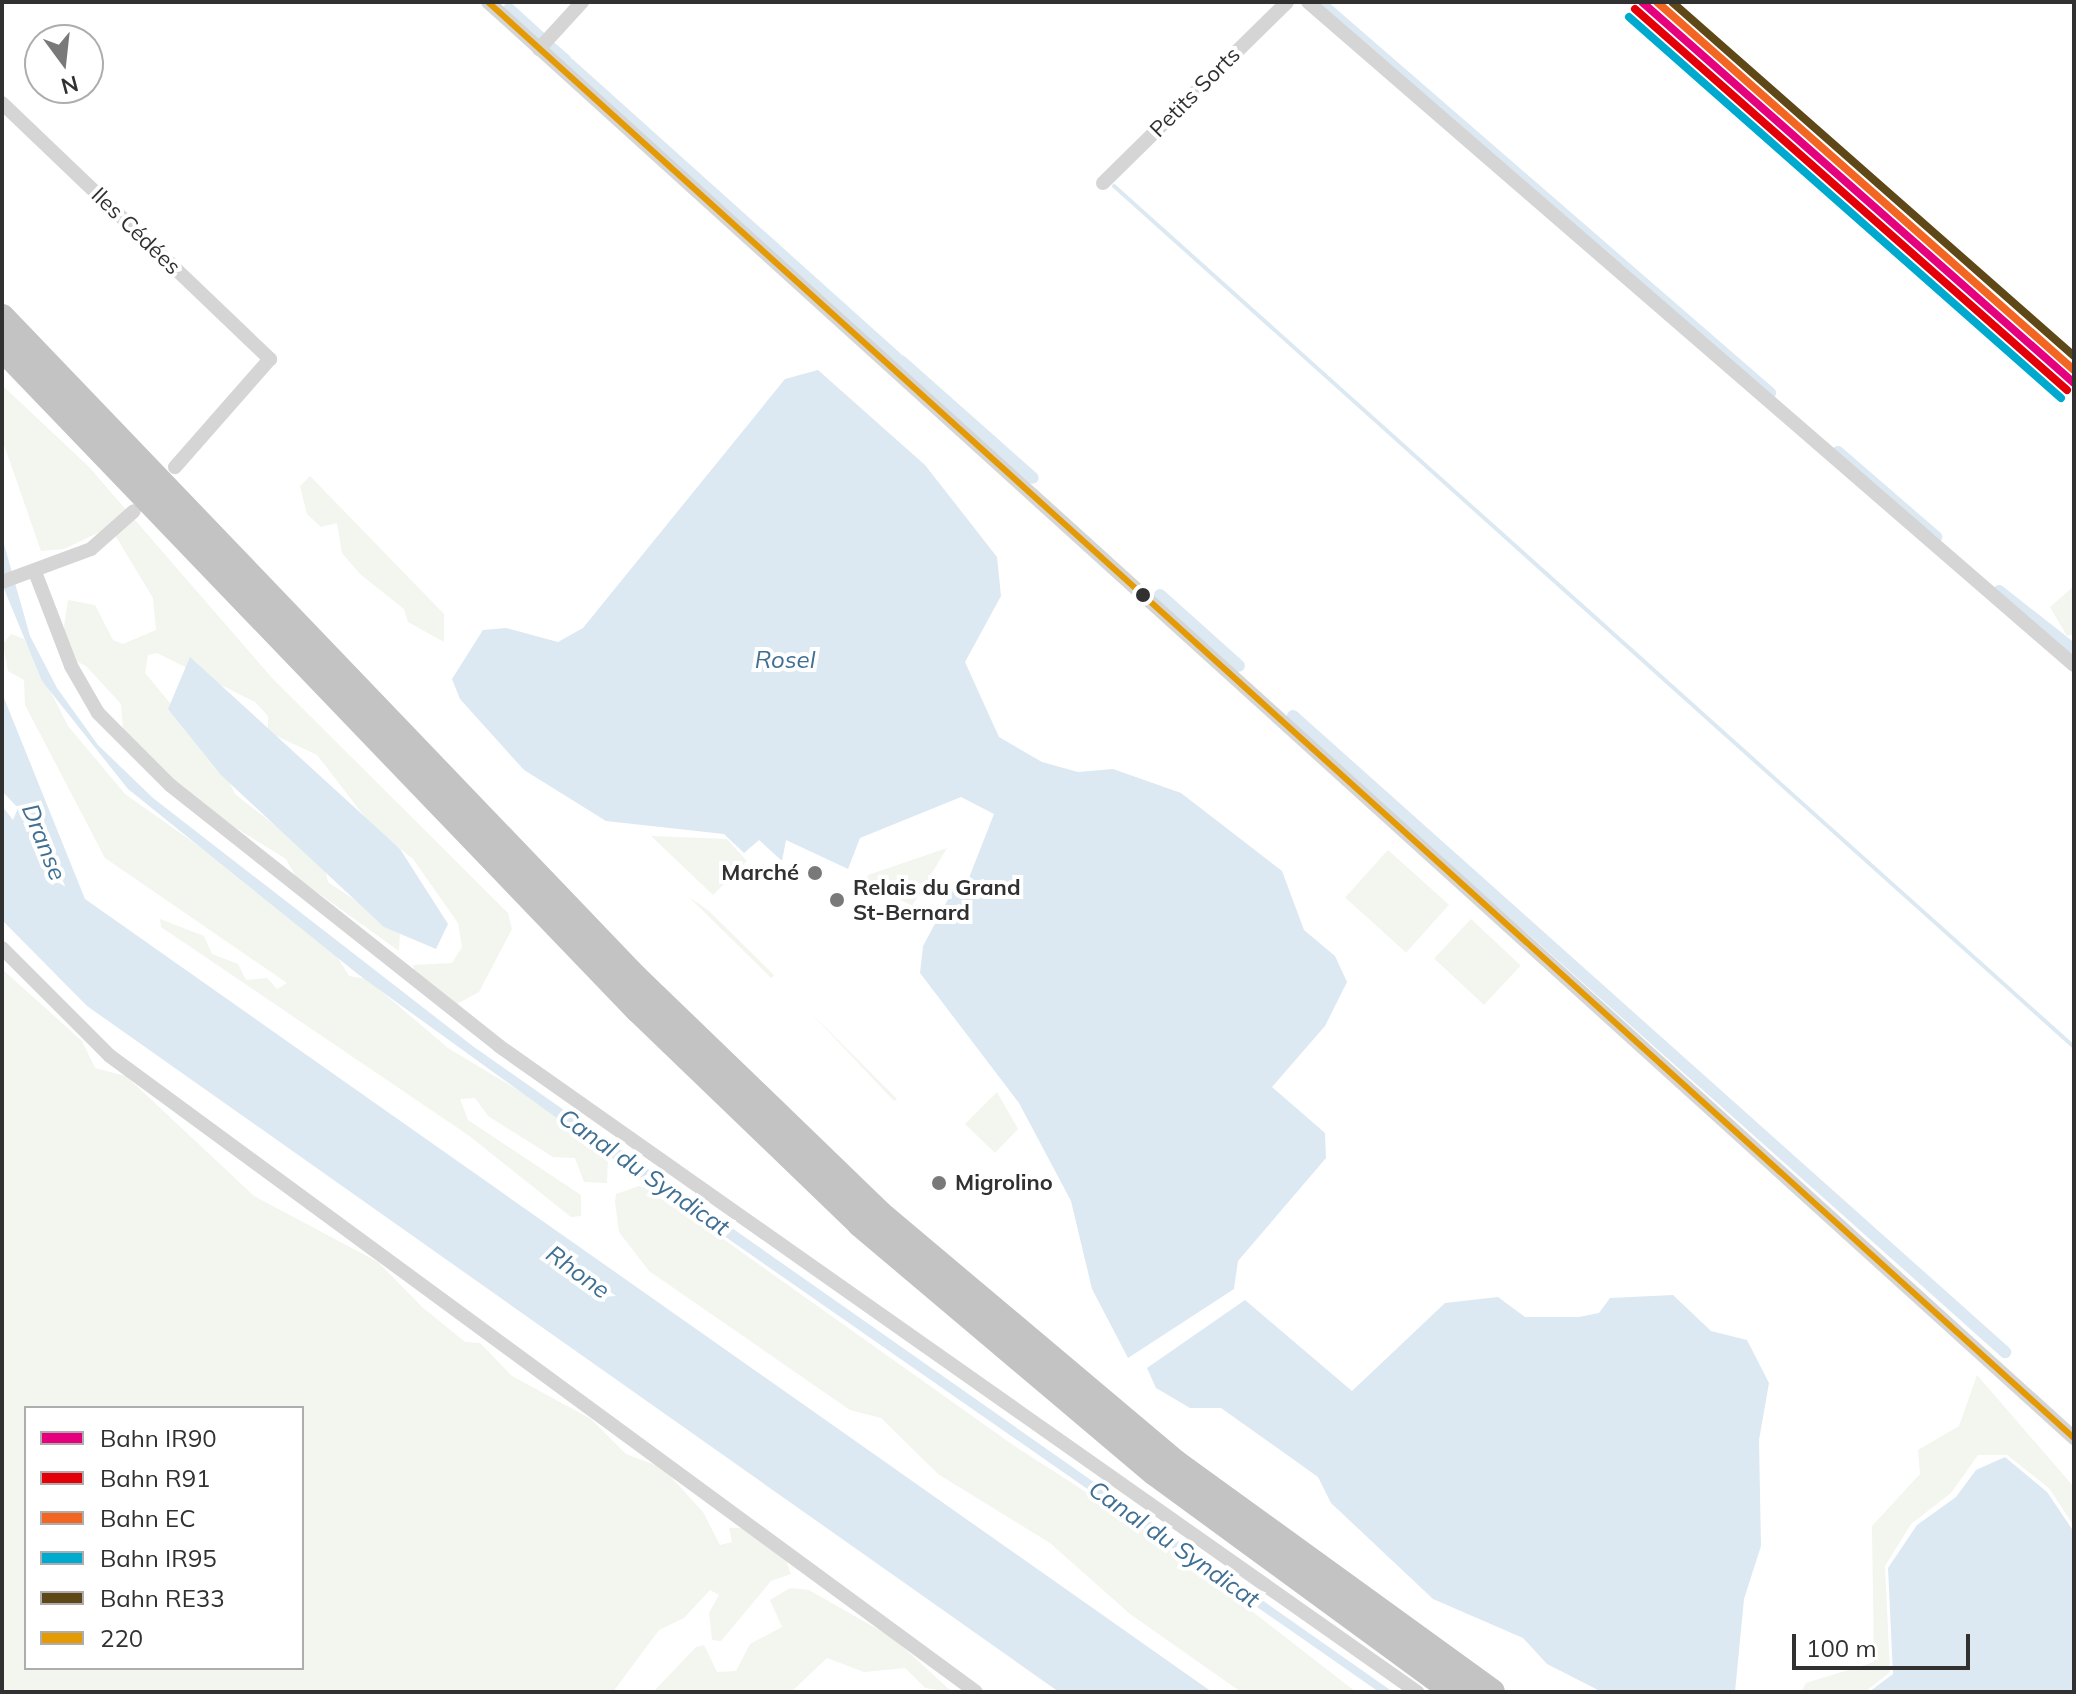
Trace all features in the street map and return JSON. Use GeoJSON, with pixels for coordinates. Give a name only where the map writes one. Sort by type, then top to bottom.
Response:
{"type":"FeatureCollection","features":[{"type":"Feature","properties":{"kind":"highway"},"geometry":{"type":"LineString","coordinates":[[2,317],[582,923],[867,1202],[1138,1433],[1492,1692]]}},
{"type":"Feature","properties":{"kind":"highway"},"geometry":{"type":"LineString","coordinates":[[2,348],[616,989],[860,1224],[1155,1473],[1454,1692]]}},
{"type":"Feature","properties":{"kind":"street"},"geometry":{"type":"LineString","coordinates":[[488,2],[2074,1438]]}},
{"type":"Feature","properties":{"kind":"street"},"geometry":{"type":"LineString","coordinates":[[539,49],[582,2]]}},
{"type":"Feature","properties":{"kind":"street","name":"Petits Sorts"},"geometry":{"type":"LineString","coordinates":[[1103,183],[1287,2]]}},
{"type":"Feature","properties":{"kind":"street"},"geometry":{"type":"LineString","coordinates":[[1308,2],[2074,665]]}},
{"type":"Feature","properties":{"kind":"street","name":"Iles Cédées"},"geometry":{"type":"LineString","coordinates":[[2,103],[270,359],[175,467]]}},
{"type":"Feature","properties":{"kind":"street"},"geometry":{"type":"LineString","coordinates":[[2,582],[31,574],[91,549],[134,511]]}},
{"type":"Feature","properties":{"kind":"street"},"geometry":{"type":"LineString","coordinates":[[31,574],[71,666],[98,713],[170,785],[489,1039],[1417,1692]]}},
{"type":"Feature","properties":{"kind":"street"},"geometry":{"type":"LineString","coordinates":[[2,948],[122,1066],[976,1692]]}},
{"type":"Feature","properties":{"kind":"shaded area"},"geometry":{"type":"Polygon","coordinates":[[[2,385],[89,467],[272,678],[508,913],[512,929],[479,992],[444,1011],[418,990],[413,965],[452,963],[462,947],[458,923],[413,859],[371,825],[317,755],[268,732],[268,716],[255,702],[157,653],[148,655],[145,673],[221,764],[235,794],[324,864],[328,882],[400,931],[399,951],[296,877],[286,859],[149,774],[123,729],[121,704],[86,666],[60,653],[68,600],[95,605],[113,640],[123,644],[156,630],[153,598],[110,527],[64,549],[41,551],[2,439],[2,385]]]}},
{"type":"Feature","properties":{"kind":"shaded area"},"geometry":{"type":"Polygon","coordinates":[[[310,476],[444,614],[444,642],[408,622],[404,609],[360,574],[342,553],[337,523],[321,527],[307,514],[300,486],[310,476]]]}},
{"type":"Feature","properties":{"kind":"shaded area"},"geometry":{"type":"Polygon","coordinates":[[[2074,586],[2074,634],[2067,636],[2050,607],[2074,586]]]}},
{"type":"Feature","properties":{"kind":"shaded area"},"geometry":{"type":"Polygon","coordinates":[[[11,634],[24,639],[68,726],[125,794],[237,873],[338,958],[349,976],[367,979],[448,1048],[536,1101],[608,1158],[607,1183],[584,1182],[575,1158],[553,1157],[488,1116],[475,1098],[460,1099],[468,1120],[581,1195],[581,1216],[571,1217],[468,1135],[161,927],[160,919],[204,936],[212,954],[238,964],[246,980],[267,978],[277,989],[287,983],[105,858],[25,705],[24,680],[8,671],[3,644],[11,634]]]}},
{"type":"Feature","properties":{"kind":"shaded area"},"geometry":{"type":"Polygon","coordinates":[[[651,836],[727,839],[747,861],[713,895],[651,836]]]}},
{"type":"Feature","properties":{"kind":"shaded area"},"geometry":{"type":"Polygon","coordinates":[[[947,848],[912,906],[866,880],[868,875],[947,848]]]}},
{"type":"Feature","properties":{"kind":"shaded area"},"geometry":{"type":"Polygon","coordinates":[[[1388,850],[1449,905],[1406,952],[1345,898],[1388,850]]]}},
{"type":"Feature","properties":{"kind":"shaded area"},"geometry":{"type":"Polygon","coordinates":[[[689,897],[709,911],[774,975],[771,978],[689,897]]]}},
{"type":"Feature","properties":{"kind":"shaded area"},"geometry":{"type":"Polygon","coordinates":[[[1471,919],[1521,965],[1484,1005],[1434,958],[1471,919]]]}},
{"type":"Feature","properties":{"kind":"shaded area"},"geometry":{"type":"Polygon","coordinates":[[[2,969],[82,1041],[95,1068],[126,1076],[254,1196],[378,1262],[422,1307],[465,1342],[480,1343],[512,1376],[591,1419],[626,1454],[663,1468],[703,1512],[720,1545],[732,1542],[729,1528],[743,1528],[786,1560],[791,1574],[771,1581],[721,1641],[712,1640],[709,1613],[719,1595],[710,1590],[684,1618],[659,1630],[613,1692],[2,1692],[2,969]]]}},
{"type":"Feature","properties":{"kind":"shaded area"},"geometry":{"type":"Polygon","coordinates":[[[808,1010],[897,1099],[894,1101],[808,1010]]]}},
{"type":"Feature","properties":{"kind":"shaded area"},"geometry":{"type":"Polygon","coordinates":[[[997,1092],[1018,1129],[995,1153],[965,1124],[997,1092]]]}},
{"type":"Feature","properties":{"kind":"shaded area"},"geometry":{"type":"Polygon","coordinates":[[[639,1186],[657,1192],[1013,1445],[1159,1539],[1356,1692],[1241,1692],[1130,1614],[1050,1543],[938,1474],[881,1418],[850,1410],[649,1271],[619,1232],[615,1202],[616,1194],[639,1186]]]}},
{"type":"Feature","properties":{"kind":"shaded area"},"geometry":{"type":"Polygon","coordinates":[[[1977,1375],[2073,1486],[2074,1526],[2049,1488],[2007,1455],[1978,1455],[1951,1493],[1911,1524],[1885,1566],[1890,1672],[1865,1692],[1801,1692],[1806,1683],[1874,1662],[1872,1526],[1920,1474],[1918,1450],[1959,1426],[1977,1375]]]}},
{"type":"Feature","properties":{"kind":"shaded area"},"geometry":{"type":"Polygon","coordinates":[[[790,1588],[809,1590],[893,1638],[952,1692],[925,1688],[905,1668],[864,1672],[827,1658],[791,1692],[653,1692],[696,1647],[704,1645],[717,1672],[736,1671],[750,1644],[782,1627],[770,1600],[790,1588]]]}},
{"type":"Feature","properties":{"kind":"water","name":"Rosel"},"geometry":{"type":"Polygon","coordinates":[[[818,370],[925,465],[997,557],[1001,596],[965,662],[999,737],[1042,762],[1078,772],[1113,769],[1181,793],[1282,871],[1304,930],[1335,956],[1347,982],[1325,1026],[1272,1087],[1325,1133],[1326,1158],[1238,1261],[1234,1289],[1128,1358],[1092,1289],[1071,1201],[1019,1103],[920,973],[923,946],[953,890],[965,888],[994,814],[961,797],[860,838],[848,869],[786,840],[782,861],[759,840],[744,853],[724,834],[606,821],[524,770],[460,699],[452,679],[483,630],[506,628],[558,642],[583,628],[785,379],[818,370]]]}},
{"type":"Feature","properties":{"kind":"water","name":"Canal du Syndicat"},"geometry":{"type":"Polygon","coordinates":[[[2,537],[30,636],[57,688],[98,745],[153,798],[474,1047],[1393,1692],[1379,1692],[612,1158],[359,975],[128,789],[42,681],[2,584],[2,537]]]}},
{"type":"Feature","properties":{"kind":"water"},"geometry":{"type":"Polygon","coordinates":[[[190,657],[400,849],[448,924],[436,949],[384,927],[221,775],[168,709],[190,657]]]}},
{"type":"Feature","properties":{"kind":"water"},"geometry":{"type":"Polygon","coordinates":[[[2,693],[85,899],[1212,1692],[1059,1692],[87,1006],[2,920],[2,806],[13,820],[18,808],[2,791],[2,693]]]}},
{"type":"Feature","properties":{"kind":"water"},"geometry":{"type":"Polygon","coordinates":[[[1673,1295],[1711,1331],[1747,1340],[1769,1383],[1759,1440],[1761,1546],[1744,1599],[1735,1692],[1602,1692],[1547,1664],[1523,1638],[1433,1599],[1331,1503],[1318,1477],[1221,1408],[1190,1408],[1156,1388],[1147,1368],[1245,1300],[1352,1391],[1445,1303],[1498,1297],[1525,1317],[1579,1317],[1599,1313],[1610,1298],[1673,1295]]]}},
{"type":"Feature","properties":{"kind":"water"},"geometry":{"type":"Polygon","coordinates":[[[2005,1457],[2047,1492],[2074,1532],[2074,1692],[1869,1692],[1893,1674],[1888,1568],[1917,1525],[1956,1497],[1976,1470],[2005,1457]]]}},
{"type":"Feature","properties":{"kind":"waterway"},"geometry":{"type":"LineString","coordinates":[[1319,2],[1770,393]]}},
{"type":"Feature","properties":{"kind":"waterway"},"geometry":{"type":"LineString","coordinates":[[509,9],[543,40]]}},
{"type":"Feature","properties":{"kind":"waterway"},"geometry":{"type":"LineString","coordinates":[[548,45],[565,60]]}},
{"type":"Feature","properties":{"kind":"waterway"},"geometry":{"type":"LineString","coordinates":[[569,64],[897,358]]}},
{"type":"Feature","properties":{"kind":"waterway"},"geometry":{"type":"LineString","coordinates":[[1114,186],[2074,1047]]}},
{"type":"Feature","properties":{"kind":"waterway"},"geometry":{"type":"LineString","coordinates":[[901,361],[1033,478]]}},
{"type":"Feature","properties":{"kind":"waterway"},"geometry":{"type":"LineString","coordinates":[[1838,452],[1936,537]]}},
{"type":"Feature","properties":{"kind":"waterway"},"geometry":{"type":"LineString","coordinates":[[1999,591],[2074,650]]}},
{"type":"Feature","properties":{"kind":"waterway"},"geometry":{"type":"LineString","coordinates":[[1160,595],[1239,666]]}},
{"type":"Feature","properties":{"kind":"waterway"},"geometry":{"type":"LineString","coordinates":[[1293,716],[2005,1352]]}},
{"type":"Feature","properties":{"kind":"rail line","name":"IR90"},"geometry":{"type":"LineString","coordinates":[[1642,2],[2074,383]]}},
{"type":"Feature","properties":{"kind":"rail line","name":"EC"},"geometry":{"type":"LineString","coordinates":[[1657,2],[2074,370]]}},
{"type":"Feature","properties":{"kind":"rail line","name":"RE33"},"geometry":{"type":"LineString","coordinates":[[1672,2],[2074,356]]}},
{"type":"Feature","properties":{"kind":"rail line","name":"R91"},"geometry":{"type":"LineString","coordinates":[[1635,9],[2067,390]]}},
{"type":"Feature","properties":{"kind":"rail line","name":"IR95"},"geometry":{"type":"LineString","coordinates":[[1629,17],[2061,398]]}},
{"type":"Feature","properties":{"kind":"transit line","name":"220"},"geometry":{"type":"LineString","coordinates":[[488,2],[2074,1438]]}},
{"type":"Feature","properties":{"kind":"place","name":"Marché"},"geometry":{"type":"Point","coordinates":[815,873]}},
{"type":"Feature","properties":{"kind":"place","name":"Relais du Grand St-Bernard"},"geometry":{"type":"Point","coordinates":[837,900]}},
{"type":"Feature","properties":{"kind":"place","name":"Migrolino"},"geometry":{"type":"Point","coordinates":[939,1183]}},
{"type":"Feature","properties":{"kind":"water label","name":"Dranse"},"geometry":{"type":"Point","coordinates":[44,842]}},
{"type":"Feature","properties":{"kind":"water label","name":"Rhone"},"geometry":{"type":"Point","coordinates":[578,1272]}}]}
